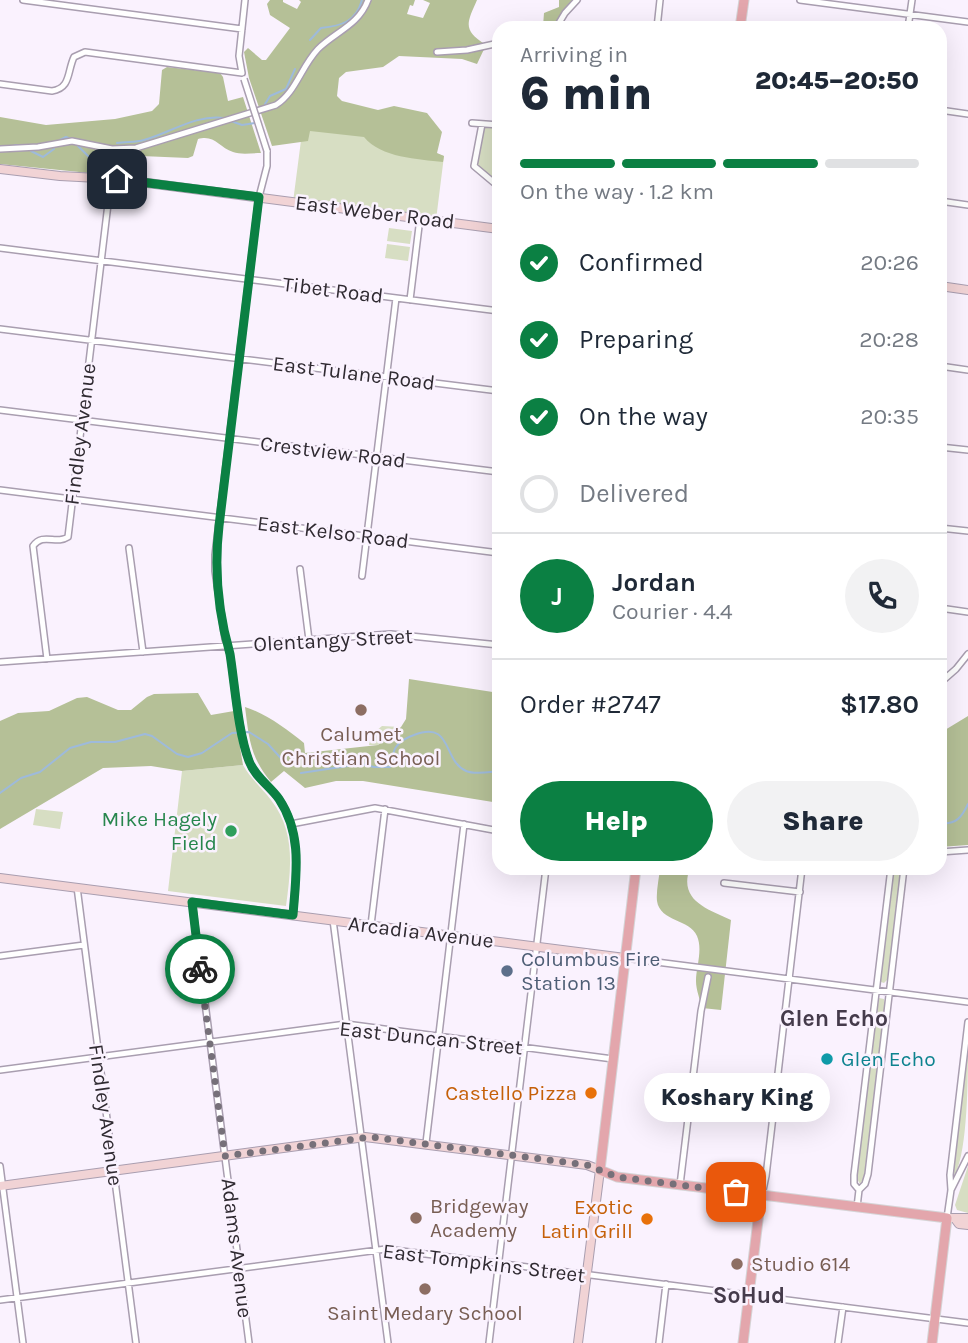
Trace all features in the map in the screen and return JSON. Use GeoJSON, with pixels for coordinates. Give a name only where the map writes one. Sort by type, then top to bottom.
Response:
{"type":"FeatureCollection","features":[{"type":"Feature","properties":{"kind":"main road"},"geometry":{"type":"LineString","coordinates":[[741,21],[744,0]]}},
{"type":"Feature","properties":{"kind":"main road"},"geometry":{"type":"LineString","coordinates":[[635,875],[600,1170],[617,1177],[952,1219],[932,1343]]}},
{"type":"Feature","properties":{"kind":"main road"},"geometry":{"type":"LineString","coordinates":[[743,1343],[761,1196]]}},
{"type":"Feature","properties":{"kind":"street"},"geometry":{"type":"LineString","coordinates":[[23,0],[242,29]]}},
{"type":"Feature","properties":{"kind":"street"},"geometry":{"type":"LineString","coordinates":[[245,0],[239,58],[267,151],[229,439],[215,571],[246,753],[252,767],[281,802],[291,824],[298,860],[293,915]]}},
{"type":"Feature","properties":{"kind":"street"},"geometry":{"type":"LineString","coordinates":[[0,149],[38,147],[72,141],[111,149],[136,148],[276,105],[287,98],[318,49],[356,19],[363,12],[368,0]]}},
{"type":"Feature","properties":{"kind":"street"},"geometry":{"type":"LineString","coordinates":[[560,21],[577,0]]}},
{"type":"Feature","properties":{"kind":"street"},"geometry":{"type":"LineString","coordinates":[[658,21],[660,0]]}},
{"type":"Feature","properties":{"kind":"street"},"geometry":{"type":"LineString","coordinates":[[800,0],[968,22]]}},
{"type":"Feature","properties":{"kind":"street"},"geometry":{"type":"LineString","coordinates":[[909,21],[912,0]]}},
{"type":"Feature","properties":{"kind":"street"},"geometry":{"type":"LineString","coordinates":[[437,52],[492,45]]}},
{"type":"Feature","properties":{"kind":"street"},"geometry":{"type":"LineString","coordinates":[[0,84],[59,90],[65,85],[74,57],[85,52],[243,76]]}},
{"type":"Feature","properties":{"kind":"street"},"geometry":{"type":"LineString","coordinates":[[947,111],[968,114]]}},
{"type":"Feature","properties":{"kind":"street"},"geometry":{"type":"LineString","coordinates":[[472,123],[492,125]]}},
{"type":"Feature","properties":{"kind":"street"},"geometry":{"type":"LineString","coordinates":[[482,124],[474,166],[492,181]]}},
{"type":"Feature","properties":{"kind":"street","name":"East Weber Road"},"geometry":{"type":"LineString","coordinates":[[0,169],[70,177],[111,178],[492,227]]}},
{"type":"Feature","properties":{"kind":"street","name":"Findley Avenue"},"geometry":{"type":"LineString","coordinates":[[47,659],[33,547],[39,540],[62,540],[68,537],[111,178]]}},
{"type":"Feature","properties":{"kind":"street"},"geometry":{"type":"LineString","coordinates":[[947,202],[968,205]]}},
{"type":"Feature","properties":{"kind":"street"},"geometry":{"type":"LineString","coordinates":[[410,300],[420,218]]}},
{"type":"Feature","properties":{"kind":"street","name":"Tibet Road"},"geometry":{"type":"LineString","coordinates":[[0,248],[492,310]]}},
{"type":"Feature","properties":{"kind":"street"},"geometry":{"type":"LineString","coordinates":[[947,287],[968,290]]}},
{"type":"Feature","properties":{"kind":"street"},"geometry":{"type":"LineString","coordinates":[[362,576],[396,298]]}},
{"type":"Feature","properties":{"kind":"street","name":"East Tulane Road"},"geometry":{"type":"LineString","coordinates":[[0,329],[492,390]]}},
{"type":"Feature","properties":{"kind":"street"},"geometry":{"type":"LineString","coordinates":[[947,367],[968,370]]}},
{"type":"Feature","properties":{"kind":"street","name":"Crestview Road"},"geometry":{"type":"LineString","coordinates":[[0,410],[492,471]]}},
{"type":"Feature","properties":{"kind":"street"},"geometry":{"type":"LineString","coordinates":[[947,448],[968,450]]}},
{"type":"Feature","properties":{"kind":"street","name":"East Kelso Road"},"geometry":{"type":"LineString","coordinates":[[0,490],[492,552]]}},
{"type":"Feature","properties":{"kind":"street"},"geometry":{"type":"LineString","coordinates":[[947,529],[968,531]]}},
{"type":"Feature","properties":{"kind":"street"},"geometry":{"type":"LineString","coordinates":[[129,548],[143,652]]}},
{"type":"Feature","properties":{"kind":"street"},"geometry":{"type":"LineString","coordinates":[[300,569],[309,640]]}},
{"type":"Feature","properties":{"kind":"street"},"geometry":{"type":"LineString","coordinates":[[947,609],[968,612]]}},
{"type":"Feature","properties":{"kind":"street","name":"Olentangy Street"},"geometry":{"type":"LineString","coordinates":[[0,662],[404,635],[492,644]]}},
{"type":"Feature","properties":{"kind":"street"},"geometry":{"type":"LineString","coordinates":[[947,677],[968,654]]}},
{"type":"Feature","properties":{"kind":"street"},"geometry":{"type":"LineString","coordinates":[[291,824],[365,809],[385,809],[492,830]]}},
{"type":"Feature","properties":{"kind":"street"},"geometry":{"type":"LineString","coordinates":[[371,925],[385,809]]}},
{"type":"Feature","properties":{"kind":"street"},"geometry":{"type":"LineString","coordinates":[[426,1143],[464,824]]}},
{"type":"Feature","properties":{"kind":"street"},"geometry":{"type":"LineString","coordinates":[[947,852],[968,850]]}},
{"type":"Feature","properties":{"kind":"street"},"geometry":{"type":"LineString","coordinates":[[489,1343],[545,875]]}},
{"type":"Feature","properties":{"kind":"street"},"geometry":{"type":"LineString","coordinates":[[761,1196],[766,1176],[802,875]]}},
{"type":"Feature","properties":{"kind":"street"},"geometry":{"type":"LineString","coordinates":[[859,1190],[854,1184],[854,1175],[890,875]]}},
{"type":"Feature","properties":{"kind":"street"},"geometry":{"type":"LineString","coordinates":[[857,1207],[859,1190],[865,1184],[868,1174],[903,875]]}},
{"type":"Feature","properties":{"kind":"street","name":"Arcadia Avenue"},"geometry":{"type":"LineString","coordinates":[[0,878],[968,1002]]}},
{"type":"Feature","properties":{"kind":"street"},"geometry":{"type":"LineString","coordinates":[[724,883],[800,892]]}},
{"type":"Feature","properties":{"kind":"street","name":"Findley Avenue"},"geometry":{"type":"LineString","coordinates":[[77,887],[136,1343]]}},
{"type":"Feature","properties":{"kind":"street","name":"Adams Avenue"},"geometry":{"type":"LineString","coordinates":[[192,902],[249,1343]]}},
{"type":"Feature","properties":{"kind":"street"},"geometry":{"type":"LineString","coordinates":[[333,920],[388,1343]]}},
{"type":"Feature","properties":{"kind":"street"},"geometry":{"type":"LineString","coordinates":[[0,956],[84,945]]}},
{"type":"Feature","properties":{"kind":"street"},"geometry":{"type":"LineString","coordinates":[[680,1185],[701,1011],[708,977]]}},
{"type":"Feature","properties":{"kind":"street"},"geometry":{"type":"LineString","coordinates":[[952,1219],[950,1175],[968,1022]]}},
{"type":"Feature","properties":{"kind":"street","name":"East Duncan Street"},"geometry":{"type":"LineString","coordinates":[[0,1070],[346,1024],[613,1059]]}},
{"type":"Feature","properties":{"kind":"street"},"geometry":{"type":"LineString","coordinates":[[1,1185],[361,1137],[587,1165],[600,1170],[578,1343]]}},
{"type":"Feature","properties":{"kind":"street"},"geometry":{"type":"LineString","coordinates":[[951,1190],[968,1156]]}},
{"type":"Feature","properties":{"kind":"street"},"geometry":{"type":"LineString","coordinates":[[0,1166],[23,1343]]}},
{"type":"Feature","properties":{"kind":"street"},"geometry":{"type":"LineString","coordinates":[[952,1219],[968,1218]]}},
{"type":"Feature","properties":{"kind":"street"},"geometry":{"type":"LineString","coordinates":[[952,1219],[959,1224],[968,1225]]}},
{"type":"Feature","properties":{"kind":"street","name":"East Tompkins Street"},"geometry":{"type":"LineString","coordinates":[[0,1300],[391,1250],[968,1323]]}},
{"type":"Feature","properties":{"kind":"street"},"geometry":{"type":"LineString","coordinates":[[659,1343],[666,1284]]}},
{"type":"Feature","properties":{"kind":"street"},"geometry":{"type":"LineString","coordinates":[[838,1343],[843,1307]]}},
{"type":"Feature","properties":{"kind":"green space"},"geometry":{"type":"Polygon","coordinates":[[[270,0],[283,0],[297,9],[301,2],[299,0],[415,0],[407,14],[423,18],[430,3],[423,0],[477,0],[469,26],[473,35],[486,45],[477,64],[462,59],[399,56],[383,67],[346,72],[339,78],[337,96],[342,101],[378,110],[394,106],[427,113],[442,132],[437,153],[444,156],[443,162],[390,153],[371,144],[364,137],[310,131],[308,141],[272,146],[249,78],[244,52],[248,48],[262,60],[266,60],[290,28],[270,15],[267,4],[270,0]]]}},
{"type":"Feature","properties":{"kind":"green space"},"geometry":{"type":"Polygon","coordinates":[[[559,0],[577,0],[560,21],[543,21],[544,13],[559,7],[559,0]]]}},
{"type":"Feature","properties":{"kind":"green space"},"geometry":{"type":"Polygon","coordinates":[[[167,67],[220,73],[228,101],[243,97],[261,153],[236,153],[204,138],[198,139],[193,156],[188,158],[118,155],[109,175],[0,164],[0,117],[46,125],[115,119],[152,111],[159,104],[162,70],[167,67]]]}},
{"type":"Feature","properties":{"kind":"green space"},"geometry":{"type":"Polygon","coordinates":[[[482,124],[492,125],[492,181],[474,166],[482,124]]]}},
{"type":"Feature","properties":{"kind":"green space"},"geometry":{"type":"Polygon","coordinates":[[[303,125],[376,134],[444,156],[436,220],[293,202],[303,125]]]}},
{"type":"Feature","properties":{"kind":"green space"},"geometry":{"type":"Polygon","coordinates":[[[389,228],[412,231],[410,244],[387,241],[389,228]]]}},
{"type":"Feature","properties":{"kind":"green space"},"geometry":{"type":"Polygon","coordinates":[[[387,244],[410,247],[408,261],[385,258],[387,244]]]}},
{"type":"Feature","properties":{"kind":"green space"},"geometry":{"type":"Polygon","coordinates":[[[409,679],[492,692],[492,802],[363,781],[336,781],[305,788],[284,771],[271,782],[259,764],[249,738],[245,707],[269,718],[304,743],[305,753],[378,745],[401,727],[406,719],[409,679]]]}},
{"type":"Feature","properties":{"kind":"green space"},"geometry":{"type":"Polygon","coordinates":[[[198,693],[211,715],[234,711],[243,765],[182,771],[151,766],[103,768],[0,829],[0,721],[18,713],[49,711],[77,698],[87,697],[118,710],[131,710],[154,694],[198,693]]]}},
{"type":"Feature","properties":{"kind":"green space"},"geometry":{"type":"Polygon","coordinates":[[[968,716],[968,845],[947,846],[947,729],[968,716]]]}},
{"type":"Feature","properties":{"kind":"green space"},"geometry":{"type":"Polygon","coordinates":[[[382,726],[401,727],[378,745],[369,745],[371,735],[382,726]]]}},
{"type":"Feature","properties":{"kind":"green space","name":"Mike Hagely Field"},"geometry":{"type":"Polygon","coordinates":[[[243,765],[271,800],[285,825],[290,851],[286,906],[168,891],[182,771],[243,765]]]}},
{"type":"Feature","properties":{"kind":"green space"},"geometry":{"type":"Polygon","coordinates":[[[36,809],[63,812],[60,829],[33,825],[36,809]]]}},
{"type":"Feature","properties":{"kind":"green space"},"geometry":{"type":"Polygon","coordinates":[[[659,875],[688,875],[691,896],[704,907],[731,920],[721,1010],[702,1008],[696,981],[699,953],[697,936],[688,926],[664,913],[659,908],[659,875]]]}},
{"type":"Feature","properties":{"kind":"green space"},"geometry":{"type":"Polygon","coordinates":[[[892,875],[900,875],[888,979],[884,983],[880,979],[892,875]]]}},
{"type":"Feature","properties":{"kind":"green space"},"geometry":{"type":"Polygon","coordinates":[[[879,998],[884,999],[885,1003],[864,1178],[860,1184],[856,1177],[879,998]]]}},
{"type":"Feature","properties":{"kind":"green space"},"geometry":{"type":"Polygon","coordinates":[[[968,1042],[965,1130],[955,1175],[953,1171],[968,1042]]]}},
{"type":"Feature","properties":{"kind":"green space"},"geometry":{"type":"Polygon","coordinates":[[[968,1166],[968,1213],[957,1210],[955,1205],[968,1166]]]}},
{"type":"Feature","properties":{"kind":"waterway"},"geometry":{"type":"LineString","coordinates":[[310,40],[321,28],[347,22],[356,13],[362,0]]}},
{"type":"Feature","properties":{"kind":"waterway"},"geometry":{"type":"LineString","coordinates":[[265,104],[270,96],[286,89],[295,69]]}},
{"type":"Feature","properties":{"kind":"waterway"},"geometry":{"type":"LineString","coordinates":[[117,143],[144,140],[203,119],[224,118]]}},
{"type":"Feature","properties":{"kind":"waterway"},"geometry":{"type":"LineString","coordinates":[[231,121],[242,125],[255,123]]}},
{"type":"Feature","properties":{"kind":"waterway"},"geometry":{"type":"LineString","coordinates":[[60,140],[66,137],[71,139]]}},
{"type":"Feature","properties":{"kind":"waterway"},"geometry":{"type":"LineString","coordinates":[[15,145],[24,145]]}},
{"type":"Feature","properties":{"kind":"waterway"},"geometry":{"type":"LineString","coordinates":[[78,146],[91,159],[97,158],[105,151]]}},
{"type":"Feature","properties":{"kind":"waterway"},"geometry":{"type":"LineString","coordinates":[[31,151],[43,157],[54,149]]}},
{"type":"Feature","properties":{"kind":"waterway"},"geometry":{"type":"LineString","coordinates":[[0,793],[21,778],[40,772],[70,748],[91,742],[115,742],[145,734],[177,754],[188,757],[202,753],[232,733],[249,732],[268,744],[287,765]]}},
{"type":"Feature","properties":{"kind":"waterway"},"geometry":{"type":"LineString","coordinates":[[301,773],[361,764],[390,767],[400,743],[426,732],[441,737],[458,766],[466,771],[492,772]]}},
{"type":"Feature","properties":{"kind":"waterway"},"geometry":{"type":"LineString","coordinates":[[947,823],[958,819],[968,804]]}},
{"type":"Feature","properties":{"kind":"way so far"},"geometry":{"type":"LineString","coordinates":[[200,969],[225,1156],[371,1137],[587,1165],[617,1177],[736,1192]]}},
{"type":"Feature","properties":{"kind":"place","name":"Calumet Christian School"},"geometry":{"type":"Point","coordinates":[361,710]}},
{"type":"Feature","properties":{"kind":"place","name":"Mike Hagely Field"},"geometry":{"type":"Point","coordinates":[231,831]}},
{"type":"Feature","properties":{"kind":"place","name":"Columbus Fire Station 13"},"geometry":{"type":"Point","coordinates":[507,971]}},
{"type":"Feature","properties":{"kind":"place","name":"Glen Echo"},"geometry":{"type":"Point","coordinates":[827,1059]}},
{"type":"Feature","properties":{"kind":"place","name":"Castello Pizza"},"geometry":{"type":"Point","coordinates":[591,1093]}},
{"type":"Feature","properties":{"kind":"place","name":"Koshary King"},"geometry":{"type":"Point","coordinates":[736,1192]}},
{"type":"Feature","properties":{"kind":"place","name":"Bridgeway Academy"},"geometry":{"type":"Point","coordinates":[416,1218]}},
{"type":"Feature","properties":{"kind":"place","name":"Exotic Latin Grill"},"geometry":{"type":"Point","coordinates":[647,1219]}},
{"type":"Feature","properties":{"kind":"place","name":"Studio 614"},"geometry":{"type":"Point","coordinates":[737,1264]}},
{"type":"Feature","properties":{"kind":"place","name":"Saint Medary School"},"geometry":{"type":"Point","coordinates":[425,1289]}},
{"type":"Feature","properties":{"kind":"district","name":"Glen Echo"},"geometry":{"type":"Point","coordinates":[834,1018]}},
{"type":"Feature","properties":{"kind":"district","name":"SoHud"},"geometry":{"type":"Point","coordinates":[749,1295]}},
{"type":"Feature","properties":{"kind":"route"},"geometry":{"type":"LineString","coordinates":[[117,179],[259,197],[215,571],[246,753],[256,773],[285,809],[295,838],[298,860],[293,915],[192,902],[200,969]]}}]}
